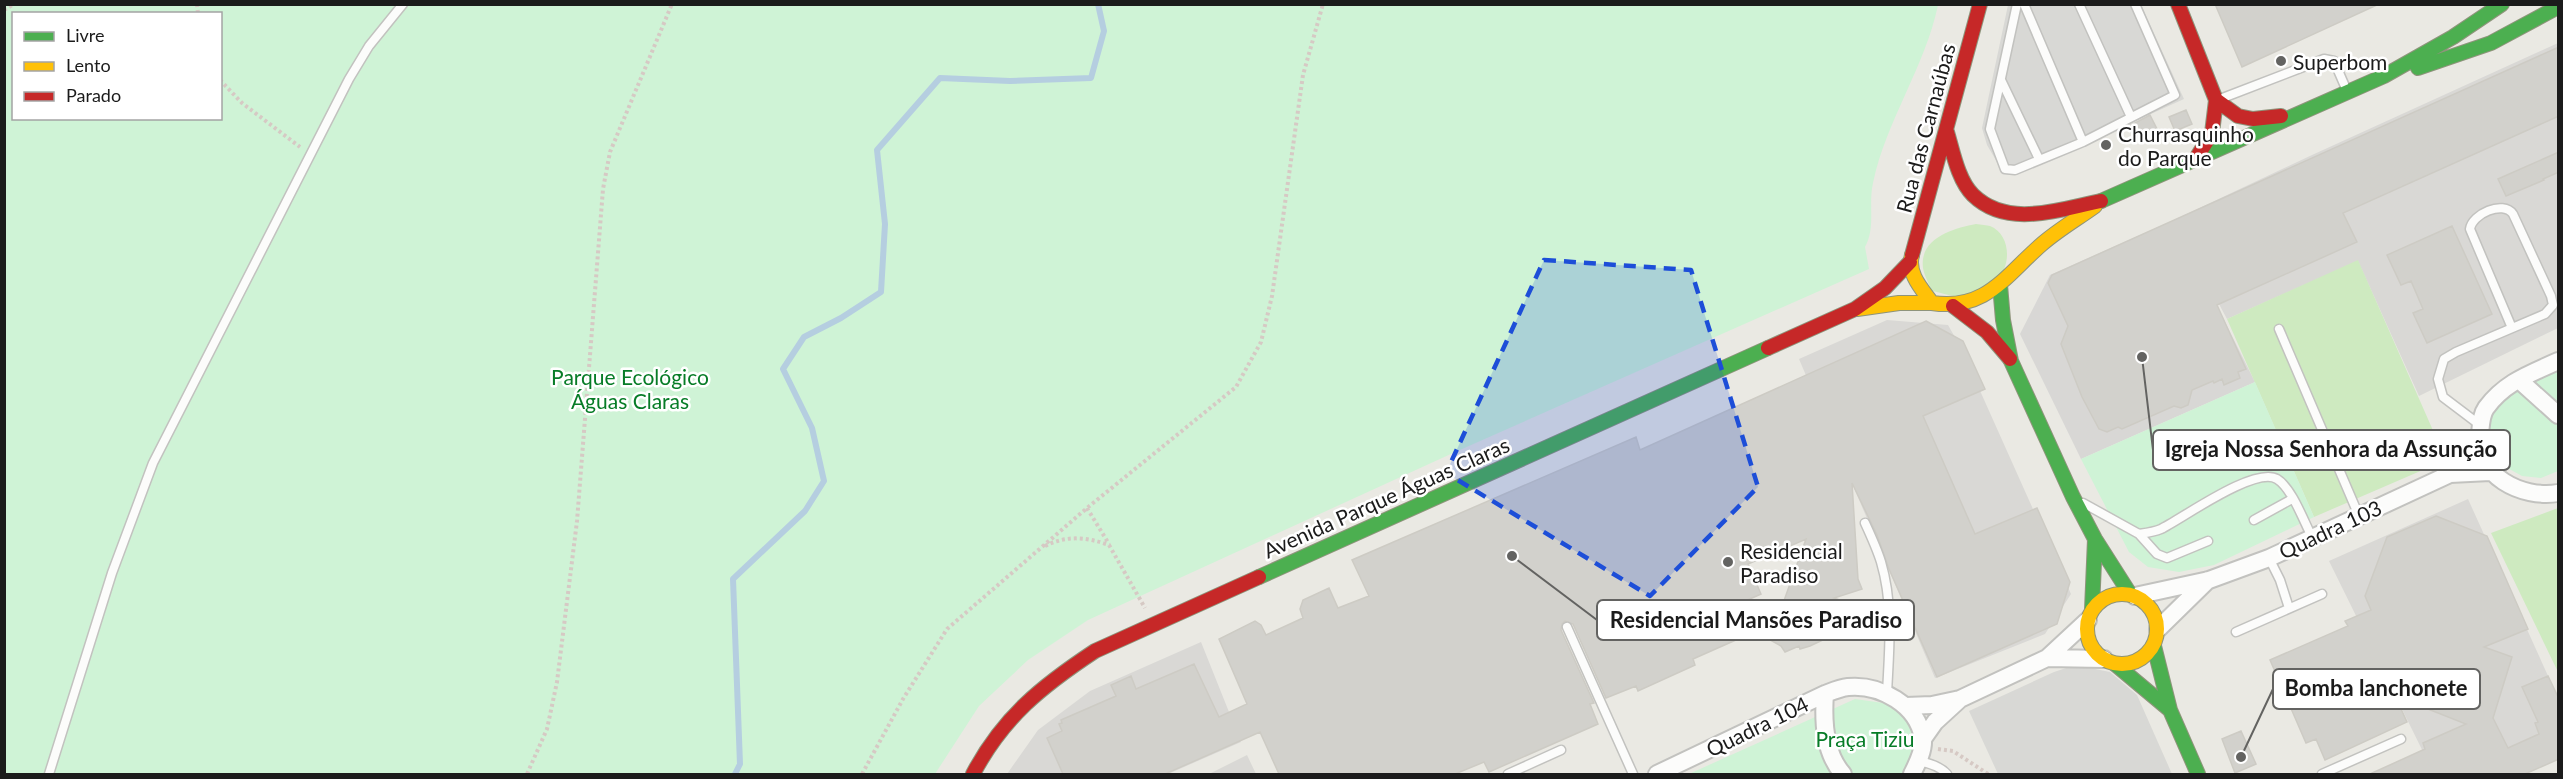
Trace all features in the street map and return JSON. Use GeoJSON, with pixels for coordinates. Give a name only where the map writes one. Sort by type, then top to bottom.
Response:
{"type":"FeatureCollection","features":[{"type":"Feature","properties":{"kind":"street","name":"Rua das Carnaúbas"},"geometry":{"type":"LineString","coordinates":[[1910,262],[1980,4]]}},
{"type":"Feature","properties":{"kind":"street"},"geometry":{"type":"LineString","coordinates":[[2178,4],[2216,100],[2226,111],[2241,118],[2301,114]]}},
{"type":"Feature","properties":{"kind":"street"},"geometry":{"type":"LineString","coordinates":[[1953,306],[1978,301],[2000,285],[2043,243],[2104,200],[2384,76],[2453,37],[2502,4]]}},
{"type":"Feature","properties":{"kind":"street"},"geometry":{"type":"LineString","coordinates":[[2384,76],[2426,66],[2476,49],[2559,8]]}},
{"type":"Feature","properties":{"kind":"street"},"geometry":{"type":"LineString","coordinates":[[2194,160],[2210,143],[2214,129],[2216,100]]}},
{"type":"Feature","properties":{"kind":"street"},"geometry":{"type":"LineString","coordinates":[[1947,132],[1958,169],[1973,195],[2001,212],[2032,215],[2104,200]]}},
{"type":"Feature","properties":{"kind":"street"},"geometry":{"type":"LineString","coordinates":[[1910,262],[1914,278],[1932,303]]}},
{"type":"Feature","properties":{"kind":"street","name":"Avenida Parque Águas Claras"},"geometry":{"type":"LineString","coordinates":[[973,774],[998,730],[1043,687],[1095,651],[1855,309],[1885,288],[1910,262]]}},
{"type":"Feature","properties":{"kind":"street"},"geometry":{"type":"LineString","coordinates":[[2000,285],[2002,320],[2012,361],[2073,497],[2095,539],[2133,595],[2149,604],[2155,613],[2158,629],[2154,646],[2138,661],[2126,664],[2047,658]]}},
{"type":"Feature","properties":{"kind":"street","name":"Avenida Parque Águas Claras"},"geometry":{"type":"LineString","coordinates":[[1855,309],[1899,303],[1932,303],[1953,306]]}},
{"type":"Feature","properties":{"kind":"street"},"geometry":{"type":"LineString","coordinates":[[1953,306],[1987,332],[2012,361]]}},
{"type":"Feature","properties":{"kind":"street"},"geometry":{"type":"LineString","coordinates":[[2559,361],[2506,386],[2495,396],[2484,410],[2478,445],[2490,472],[2525,491],[2542,496],[2559,493]]}},
{"type":"Feature","properties":{"kind":"street"},"geometry":{"type":"LineString","coordinates":[[2519,380],[2559,415]]}},
{"type":"Feature","properties":{"kind":"street","name":"Quadra 103"},"geometry":{"type":"LineString","coordinates":[[2133,595],[2209,580],[2269,558],[2450,474],[2478,445]]}},
{"type":"Feature","properties":{"kind":"street","name":"Quadra 103"},"geometry":{"type":"LineString","coordinates":[[2450,474],[2490,472]]}},
{"type":"Feature","properties":{"kind":"street"},"geometry":{"type":"LineString","coordinates":[[2095,539],[2090,615],[2086,631],[2089,642],[2109,662],[2170,710]]}},
{"type":"Feature","properties":{"kind":"street","name":"Quadra 103"},"geometry":{"type":"LineString","coordinates":[[2158,629],[2209,580]]}},
{"type":"Feature","properties":{"kind":"street"},"geometry":{"type":"LineString","coordinates":[[1906,706],[1932,705],[1960,699],[2047,658],[2090,615],[2100,601],[2110,595],[2133,595]]}},
{"type":"Feature","properties":{"kind":"street"},"geometry":{"type":"LineString","coordinates":[[2154,646],[2170,710],[2198,774]]}},
{"type":"Feature","properties":{"kind":"street","name":"Quadra 104"},"geometry":{"type":"LineString","coordinates":[[1657,774],[1825,694],[1846,687],[1860,687],[1887,694],[1906,706],[1916,720],[1919,755]]}},
{"type":"Feature","properties":{"kind":"street","name":"Quadra 104"},"geometry":{"type":"LineString","coordinates":[[1825,694],[1824,710],[1829,750],[1833,761],[1843,774]]}},
{"type":"Feature","properties":{"kind":"street"},"geometry":{"type":"LineString","coordinates":[[1919,755],[1935,722],[1960,699]]}},
{"type":"Feature","properties":{"kind":"lane"},"geometry":{"type":"LineString","coordinates":[[49,774],[112,573],[153,462],[310,154],[369,46],[403,4]]}},
{"type":"Feature","properties":{"kind":"lane"},"geometry":{"type":"LineString","coordinates":[[2017,4],[1990,129],[2005,169],[2015,170],[2083,142],[2175,95],[2135,4]]}},
{"type":"Feature","properties":{"kind":"lane"},"geometry":{"type":"LineString","coordinates":[[2024,4],[2083,142]]}},
{"type":"Feature","properties":{"kind":"lane"},"geometry":{"type":"LineString","coordinates":[[2079,4],[2131,117]]}},
{"type":"Feature","properties":{"kind":"lane"},"geometry":{"type":"LineString","coordinates":[[2216,100],[2324,58],[2334,61],[2347,92]]}},
{"type":"Feature","properties":{"kind":"lane"},"geometry":{"type":"LineString","coordinates":[[2001,80],[2039,159]]}},
{"type":"Feature","properties":{"kind":"lane"},"geometry":{"type":"LineString","coordinates":[[2481,425],[2443,397],[2438,379],[2444,359],[2545,314],[2553,305],[2513,214],[2509,209],[2503,207],[2479,215],[2471,224],[2470,230],[2512,328]]}},
{"type":"Feature","properties":{"kind":"lane"},"geometry":{"type":"LineString","coordinates":[[2279,329],[2359,516]]}},
{"type":"Feature","properties":{"kind":"lane"},"geometry":{"type":"LineString","coordinates":[[2139,534],[2159,530],[2243,483],[2260,477],[2276,479],[2286,487],[2312,537]]}},
{"type":"Feature","properties":{"kind":"lane"},"geometry":{"type":"LineString","coordinates":[[2073,497],[2139,534],[2157,554],[2167,558],[2208,541]]}},
{"type":"Feature","properties":{"kind":"lane"},"geometry":{"type":"LineString","coordinates":[[2254,520],[2292,499]]}},
{"type":"Feature","properties":{"kind":"lane"},"geometry":{"type":"LineString","coordinates":[[1865,523],[1881,562],[1889,600],[1887,694]]}},
{"type":"Feature","properties":{"kind":"lane"},"geometry":{"type":"LineString","coordinates":[[2269,558],[2280,579],[2289,608]]}},
{"type":"Feature","properties":{"kind":"lane"},"geometry":{"type":"LineString","coordinates":[[2236,632],[2322,594]]}},
{"type":"Feature","properties":{"kind":"lane"},"geometry":{"type":"LineString","coordinates":[[1567,627],[1633,774]]}},
{"type":"Feature","properties":{"kind":"lane"},"geometry":{"type":"LineString","coordinates":[[2322,774],[2401,739]]}},
{"type":"Feature","properties":{"kind":"lane"},"geometry":{"type":"LineString","coordinates":[[1508,774],[1561,750]]}},
{"type":"Feature","properties":{"kind":"lane"},"geometry":{"type":"LineString","coordinates":[[1919,755],[1947,774]]}},
{"type":"Feature","properties":{"kind":"path"},"geometry":{"type":"LineString","coordinates":[[4,10],[14,4]]}},
{"type":"Feature","properties":{"kind":"path"},"geometry":{"type":"LineString","coordinates":[[527,774],[547,729],[557,682],[577,521],[603,189],[610,152],[672,4]]}},
{"type":"Feature","properties":{"kind":"path"},"geometry":{"type":"LineString","coordinates":[[862,774],[903,699],[946,630],[1087,508],[1236,387],[1261,342],[1272,296],[1303,75],[1323,4]]}},
{"type":"Feature","properties":{"kind":"path"},"geometry":{"type":"LineString","coordinates":[[222,82],[242,103],[310,154]]}},
{"type":"Feature","properties":{"kind":"path"},"geometry":{"type":"LineString","coordinates":[[1087,508],[1154,625]]}},
{"type":"Feature","properties":{"kind":"path"},"geometry":{"type":"LineString","coordinates":[[1039,549],[1060,538],[1090,538],[1109,545]]}},
{"type":"Feature","properties":{"kind":"path"},"geometry":{"type":"LineString","coordinates":[[1919,755],[1953,751],[1988,774]]}},
{"type":"Feature","properties":{"kind":"highlighted area"},"geometry":{"type":"Polygon","coordinates":[[[1544,260],[1691,270],[1758,487],[1650,596],[1446,473],[1544,260]]]}},
{"type":"Feature","properties":{"kind":"shaded area"},"geometry":{"type":"Polygon","coordinates":[[[2008,5],[2141,5],[2184,99],[2016,175],[2004,174],[1987,145],[1982,128],[2008,5]]]}},
{"type":"Feature","properties":{"kind":"shaded area"},"geometry":{"type":"Polygon","coordinates":[[[2558,43],[2558,328],[2419,396],[2358,261],[2227,319],[2174,220],[2558,43]]]}},
{"type":"Feature","properties":{"kind":"shaded area"},"geometry":{"type":"Polygon","coordinates":[[[2174,220],[2255,382],[2081,459],[2020,334],[2050,275],[2174,220]]]}},
{"type":"Feature","properties":{"kind":"shaded area"},"geometry":{"type":"Polygon","coordinates":[[[1887,320],[1948,325],[1960,346],[2071,594],[2045,634],[1935,678],[1799,359],[1887,320]]]}},
{"type":"Feature","properties":{"kind":"shaded area"},"geometry":{"type":"Polygon","coordinates":[[[2468,499],[2558,698],[2558,728],[2441,774],[2434,774],[2329,561],[2468,499]]]}},
{"type":"Feature","properties":{"kind":"shaded area"},"geometry":{"type":"Polygon","coordinates":[[[1201,642],[1241,742],[1168,774],[1007,774],[1038,730],[1090,691],[1201,642]]]}},
{"type":"Feature","properties":{"kind":"shaded area"},"geometry":{"type":"Polygon","coordinates":[[[2075,665],[2110,672],[2137,695],[2172,774],[1998,774],[1969,711],[2054,672],[2075,665]]]}},
{"type":"Feature","properties":{"kind":"shaded area"},"geometry":{"type":"Polygon","coordinates":[[[1247,755],[1256,774],[1209,774],[1247,755]]]}},
{"type":"Feature","properties":{"kind":"green space","name":"Parque Ecológico Águas Claras"},"geometry":{"type":"Polygon","coordinates":[[[5,5],[1938,5],[1924,50],[1879,160],[1871,199],[1870,232],[1865,247],[1869,269],[1453,453],[1088,620],[1028,660],[979,706],[935,774],[5,774],[5,5]]]}},
{"type":"Feature","properties":{"kind":"green space"},"geometry":{"type":"Polygon","coordinates":[[[1976,224],[1990,226],[1997,230],[2006,244],[2006,261],[2000,276],[1987,286],[1959,296],[1932,291],[1923,268],[1926,249],[1940,236],[1958,228],[1976,224]]]}},
{"type":"Feature","properties":{"kind":"green space"},"geometry":{"type":"Polygon","coordinates":[[[2358,260],[2446,460],[2314,517],[2227,319],[2358,260]]]}},
{"type":"Feature","properties":{"kind":"green space"},"geometry":{"type":"Polygon","coordinates":[[[2558,368],[2558,471],[2541,478],[2522,476],[2502,465],[2487,446],[2487,422],[2510,390],[2558,368]]]}},
{"type":"Feature","properties":{"kind":"green space"},"geometry":{"type":"Polygon","coordinates":[[[2255,382],[2314,517],[2214,565],[2179,572],[2148,567],[2129,552],[2081,459],[2255,382]]]}},
{"type":"Feature","properties":{"kind":"green space"},"geometry":{"type":"Polygon","coordinates":[[[2558,508],[2558,672],[2491,533],[2558,508]]]}},
{"type":"Feature","properties":{"kind":"green space","name":"Praça Tiziu"},"geometry":{"type":"Polygon","coordinates":[[[1855,699],[1890,704],[1913,722],[1918,751],[1910,774],[1689,774],[1855,699]]]}},
{"type":"Feature","properties":{"kind":"building"},"geometry":{"type":"Polygon","coordinates":[[[2215,4],[2379,4],[2242,67],[2215,4]]]}},
{"type":"Feature","properties":{"kind":"building"},"geometry":{"type":"Polygon","coordinates":[[[2559,47],[2559,116],[2343,213],[2357,242],[2217,305],[2246,369],[2238,372],[2240,378],[2224,385],[2222,379],[2214,383],[2213,381],[2192,390],[2188,405],[2181,408],[2174,406],[2122,429],[2118,427],[2107,432],[2099,429],[2082,397],[2061,344],[2068,326],[2048,283],[2052,275],[2559,47]]]}},
{"type":"Feature","properties":{"kind":"building"},"geometry":{"type":"Polygon","coordinates":[[[2186,110],[2192,124],[2175,131],[2169,117],[2186,110]]]}},
{"type":"Feature","properties":{"kind":"building"},"geometry":{"type":"Polygon","coordinates":[[[2150,115],[2157,129],[2134,139],[2129,126],[2150,115]]]}},
{"type":"Feature","properties":{"kind":"building"},"geometry":{"type":"Polygon","coordinates":[[[2559,152],[2559,172],[2506,196],[2498,179],[2559,152]]]}},
{"type":"Feature","properties":{"kind":"building"},"geometry":{"type":"Polygon","coordinates":[[[2452,226],[2492,314],[2427,343],[2413,313],[2423,309],[2411,281],[2401,285],[2387,255],[2452,226]]]}},
{"type":"Feature","properties":{"kind":"building"},"geometry":{"type":"Polygon","coordinates":[[[1926,321],[1963,341],[1985,389],[1923,416],[1975,534],[2037,508],[2070,582],[2057,624],[1937,677],[1889,569],[1877,535],[1852,483],[1858,579],[1862,589],[1834,598],[1872,612],[1834,630],[1835,633],[1829,637],[1800,649],[1799,646],[1785,652],[1781,646],[1770,640],[1806,539],[1748,564],[1761,594],[1725,610],[1738,639],[1693,659],[1695,665],[1638,691],[1636,686],[1606,698],[1573,624],[1565,621],[1561,630],[1594,703],[1590,704],[1598,724],[1489,772],[1484,762],[1455,774],[1279,774],[1260,732],[1165,774],[1063,774],[1047,738],[1062,731],[1059,724],[1062,723],[1061,720],[1116,696],[1111,685],[1131,676],[1136,689],[1194,664],[1219,717],[1247,704],[1219,639],[1255,621],[1261,625],[1266,635],[1303,618],[1300,609],[1303,600],[1329,588],[1338,608],[1369,596],[1352,560],[1636,437],[1640,450],[1926,321]]]}},
{"type":"Feature","properties":{"kind":"building"},"geometry":{"type":"Polygon","coordinates":[[[2436,516],[2487,536],[2528,629],[2484,647],[2512,657],[2493,718],[2508,748],[2539,734],[2535,723],[2538,722],[2522,687],[2548,676],[2559,699],[2559,759],[2525,774],[2370,774],[2425,749],[2423,743],[2466,724],[2395,696],[2407,722],[2325,760],[2316,739],[2306,743],[2270,660],[2348,626],[2345,621],[2371,610],[2365,596],[2387,537],[2436,516]]]}},
{"type":"Feature","properties":{"kind":"building"},"geometry":{"type":"Polygon","coordinates":[[[2241,731],[2256,764],[2235,773],[2222,739],[2241,731]]]}},
{"type":"Feature","properties":{"kind":"waterway"},"geometry":{"type":"LineString","coordinates":[[735,774],[740,764],[733,579],[805,511],[824,481],[812,428],[783,369],[804,337],[841,318],[881,292],[885,224],[877,150],[940,78],[1010,81],[1091,78],[1104,31],[1098,4]]}},
{"type":"Feature","properties":{"kind":"traffic: fast"},"geometry":{"type":"LineString","coordinates":[[2101,201],[2384,76],[2453,37],[2502,4]]}},
{"type":"Feature","properties":{"kind":"traffic: fast"},"geometry":{"type":"LineString","coordinates":[[2418,68],[2491,43],[2558,7]]}},
{"type":"Feature","properties":{"kind":"traffic: fast"},"geometry":{"type":"LineString","coordinates":[[2000,285],[2003,320],[2011,361],[2073,497],[2095,539],[2130,594]]}},
{"type":"Feature","properties":{"kind":"traffic: fast"},"geometry":{"type":"LineString","coordinates":[[1259,577],[1768,348]]}},
{"type":"Feature","properties":{"kind":"traffic: fast"},"geometry":{"type":"LineString","coordinates":[[2092,609],[2095,539]]}},
{"type":"Feature","properties":{"kind":"traffic: fast"},"geometry":{"type":"LineString","coordinates":[[2154,646],[2170,710],[2198,774]]}},
{"type":"Feature","properties":{"kind":"traffic: fast"},"geometry":{"type":"LineString","coordinates":[[2115,664],[2170,710]]}},
{"type":"Feature","properties":{"kind":"traffic: slow"},"geometry":{"type":"LineString","coordinates":[[1912,255],[1913,275],[1932,303],[1967,302],[1993,288],[2048,239],[2095,206]]}},
{"type":"Feature","properties":{"kind":"traffic: slow"},"geometry":{"type":"LineString","coordinates":[[1857,309],[1899,303],[1932,303]]}},
{"type":"Feature","properties":{"kind":"traffic: slow"},"geometry":{"type":"LineString","coordinates":[[2129,594],[2142,600],[2151,609],[2155,615],[2157,629],[2155,643],[2147,654],[2136,662],[2115,664],[2097,654],[2089,643],[2087,622],[2097,604],[2108,596],[2129,594]]}},
{"type":"Feature","properties":{"kind":"traffic: jam"},"geometry":{"type":"LineString","coordinates":[[1912,255],[1980,4]]}},
{"type":"Feature","properties":{"kind":"traffic: jam"},"geometry":{"type":"LineString","coordinates":[[2178,4],[2216,100],[2238,116],[2253,119],[2281,116]]}},
{"type":"Feature","properties":{"kind":"traffic: jam"},"geometry":{"type":"LineString","coordinates":[[2195,160],[2212,133],[2216,100]]}},
{"type":"Feature","properties":{"kind":"traffic: jam"},"geometry":{"type":"LineString","coordinates":[[1947,132],[1963,182],[1973,195],[1987,205],[2002,211],[2035,214],[2101,201]]}},
{"type":"Feature","properties":{"kind":"traffic: jam"},"geometry":{"type":"LineString","coordinates":[[1768,348],[1855,309],[1885,288],[1910,262]]}},
{"type":"Feature","properties":{"kind":"traffic: jam"},"geometry":{"type":"LineString","coordinates":[[1953,306],[1987,332],[2010,359]]}},
{"type":"Feature","properties":{"kind":"traffic: jam"},"geometry":{"type":"LineString","coordinates":[[973,774],[997,736],[1025,704],[1076,664],[1095,651],[1259,577]]}},
{"type":"Feature","properties":{"kind":"place","name":"Superbom"},"geometry":{"type":"Point","coordinates":[2281,61]}},
{"type":"Feature","properties":{"kind":"place","name":"Churrasquinho do Parque"},"geometry":{"type":"Point","coordinates":[2106,145]}},
{"type":"Feature","properties":{"kind":"place","name":"Igreja Nossa Senhora da Assunção"},"geometry":{"type":"Point","coordinates":[2142,357]}},
{"type":"Feature","properties":{"kind":"place","name":"Residencial Mansões Paradiso"},"geometry":{"type":"Point","coordinates":[1512,556]}},
{"type":"Feature","properties":{"kind":"place","name":"Residencial Paradiso"},"geometry":{"type":"Point","coordinates":[1728,562]}},
{"type":"Feature","properties":{"kind":"place","name":"Bomba lanchonete"},"geometry":{"type":"Point","coordinates":[2241,757]}}]}
